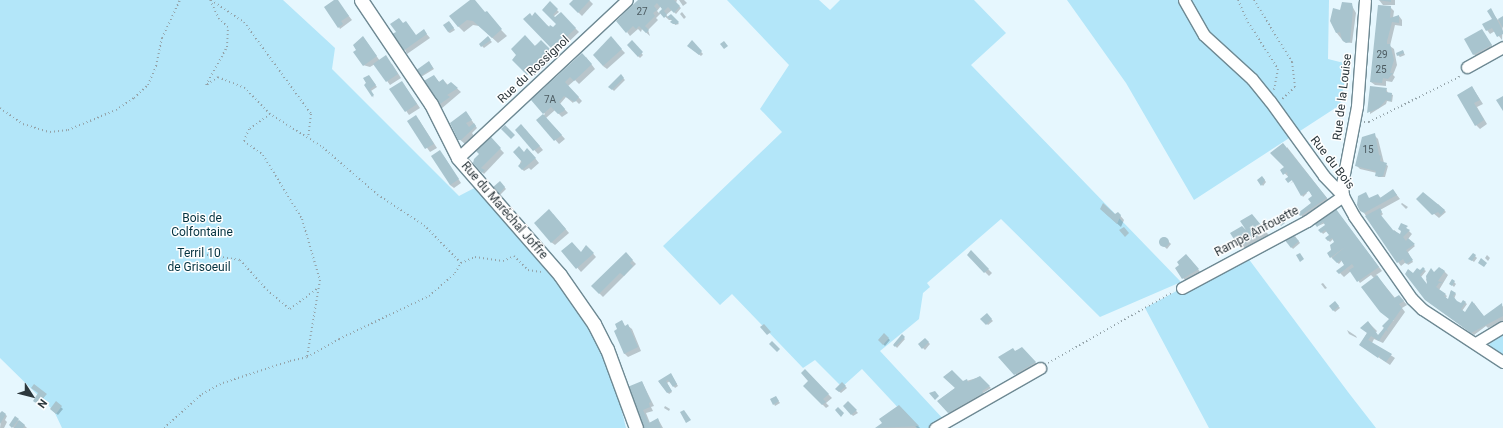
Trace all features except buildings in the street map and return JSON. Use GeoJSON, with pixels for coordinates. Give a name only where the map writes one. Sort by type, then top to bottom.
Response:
{"type":"FeatureCollection","features":[{"type":"Feature","properties":{"kind":"street","name":"Rue du Maréchal Joffre"},"geometry":{"type":"LineString","coordinates":[[361,0],[431,104],[458,158],[560,275],[594,324],[607,349],[636,428]]}},
{"type":"Feature","properties":{"kind":"street","name":"Rue du Rossignol"},"geometry":{"type":"LineString","coordinates":[[458,158],[627,0]]}},
{"type":"Feature","properties":{"kind":"street","name":"Rue du Bois"},"geometry":{"type":"LineString","coordinates":[[1184,0],[1204,35],[1252,79],[1270,101],[1324,176],[1343,196],[1354,216],[1412,299],[1422,309],[1503,362]]}},
{"type":"Feature","properties":{"kind":"street","name":"Rue de la Louise"},"geometry":{"type":"LineString","coordinates":[[1343,196],[1342,184],[1357,106],[1365,0]]}},
{"type":"Feature","properties":{"kind":"street"},"geometry":{"type":"LineString","coordinates":[[1462,68],[1503,47]]}},
{"type":"Feature","properties":{"kind":"street","name":"Rampe Anfouette"},"geometry":{"type":"LineString","coordinates":[[1182,288],[1308,221],[1343,196]]}},
{"type":"Feature","properties":{"kind":"street"},"geometry":{"type":"LineString","coordinates":[[1476,343],[1503,327]]}},
{"type":"Feature","properties":{"kind":"street"},"geometry":{"type":"LineString","coordinates":[[936,428],[1040,368]]}},
{"type":"Feature","properties":{"kind":"path"},"geometry":{"type":"LineString","coordinates":[[0,108],[23,124],[50,132],[68,130],[116,110],[134,98],[148,85],[156,66],[162,38],[180,0]]}},
{"type":"Feature","properties":{"kind":"path"},"geometry":{"type":"LineString","coordinates":[[210,0],[219,19],[228,27],[227,48],[206,85],[218,77],[245,88],[270,114],[308,138],[348,168],[378,195],[425,226],[461,263]]}},
{"type":"Feature","properties":{"kind":"path"},"geometry":{"type":"LineString","coordinates":[[210,0],[244,22],[311,114],[308,138]]}},
{"type":"Feature","properties":{"kind":"path"},"geometry":{"type":"LineString","coordinates":[[1238,0],[1248,22],[1278,69],[1270,101],[1282,100],[1295,87],[1292,62],[1254,0]]}},
{"type":"Feature","properties":{"kind":"path"},"geometry":{"type":"LineString","coordinates":[[1369,122],[1459,77],[1462,68]]}},
{"type":"Feature","properties":{"kind":"path"},"geometry":{"type":"LineString","coordinates":[[270,114],[249,129],[244,141],[263,155],[302,219],[320,280],[307,358]]}},
{"type":"Feature","properties":{"kind":"path"},"geometry":{"type":"LineString","coordinates":[[196,253],[240,260],[267,290],[290,309],[319,287]]}},
{"type":"Feature","properties":{"kind":"path"},"geometry":{"type":"LineString","coordinates":[[164,428],[202,394],[223,383],[290,360],[307,358],[339,339],[428,296],[454,273],[461,263],[475,257],[497,261],[514,256],[528,270],[560,275]]}},
{"type":"Feature","properties":{"kind":"path"},"geometry":{"type":"LineString","coordinates":[[1040,368],[1182,288]]}},
{"type":"Feature","properties":{"kind":"green space","name":"Bois de Colfontaine"},"geometry":{"type":"Polygon","coordinates":[[[0,0],[283,0],[335,48],[332,69],[459,196],[482,184],[507,213],[607,349],[626,428],[62,428],[54,411],[0,358],[0,0]]]}},
{"type":"Feature","properties":{"kind":"green space"},"geometry":{"type":"Polygon","coordinates":[[[727,0],[819,0],[830,10],[840,0],[974,0],[1006,33],[971,65],[1181,282],[1100,317],[1001,219],[927,283],[930,287],[923,293],[919,319],[880,351],[946,422],[935,428],[917,428],[862,369],[842,387],[815,360],[803,368],[732,294],[720,305],[663,246],[782,132],[760,109],[789,65],[727,0]]]}},
{"type":"Feature","properties":{"kind":"green space"},"geometry":{"type":"Polygon","coordinates":[[[1067,0],[1329,0],[1328,59],[1348,64],[1340,105],[1194,200],[1126,83],[1067,0]]]}},
{"type":"Feature","properties":{"kind":"green space"},"geometry":{"type":"Polygon","coordinates":[[[1245,254],[1376,428],[1209,428],[1145,308],[1245,254]]]}},
{"type":"Feature","properties":{"kind":"green space"},"geometry":{"type":"Polygon","coordinates":[[[1503,333],[1503,358],[1490,348],[1489,340],[1503,333]]]}},
{"type":"Feature","properties":{"kind":"park label","name":"Terril 10 de Grisoeuil"},"geometry":{"type":"Point","coordinates":[199,261]}}]}
